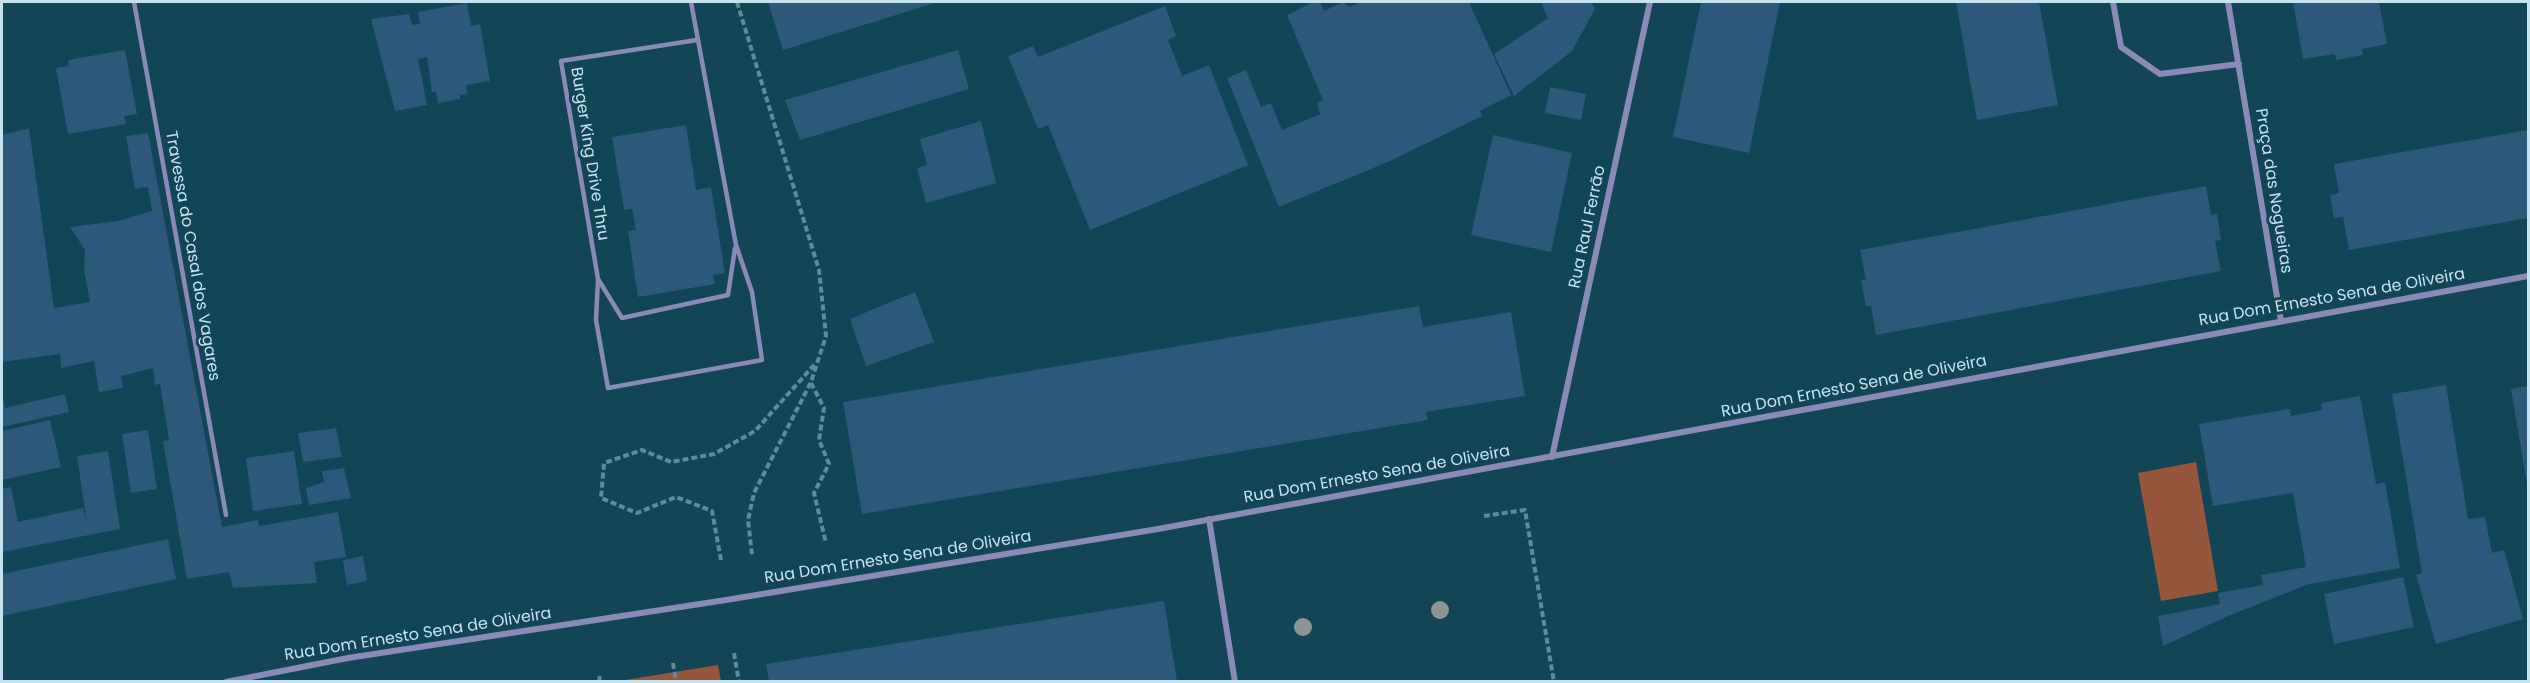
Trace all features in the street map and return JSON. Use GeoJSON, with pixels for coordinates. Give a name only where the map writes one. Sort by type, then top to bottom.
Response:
{"type":"FeatureCollection","features":[{"type":"Feature","properties":{"kind":"street","name":"Rua Raul Ferrão"},"geometry":{"type":"LineString","coordinates":[[1552,457],[1650,2]]}},
{"type":"Feature","properties":{"kind":"street"},"geometry":{"type":"LineString","coordinates":[[2113,2],[2121,47],[2160,74],[2239,64]]}},
{"type":"Feature","properties":{"kind":"street","name":"Praça das Nogueiras"},"geometry":{"type":"LineString","coordinates":[[2228,2],[2281,321]]}},
{"type":"Feature","properties":{"kind":"street","name":"Rua Dom Ernesto Sena de Oliveira"},"geometry":{"type":"LineString","coordinates":[[226,681],[348,658],[726,600],[1209,519],[2529,276]]}},
{"type":"Feature","properties":{"kind":"street"},"geometry":{"type":"LineString","coordinates":[[1209,519],[1235,681]]}},
{"type":"Feature","properties":{"kind":"lane","name":"Travessa do Casal dos Vagares"},"geometry":{"type":"LineString","coordinates":[[134,2],[226,514]]}},
{"type":"Feature","properties":{"kind":"lane","name":"Burger King Drive Thru"},"geometry":{"type":"LineString","coordinates":[[691,2],[736,245],[752,292],[762,360],[608,388],[596,320],[598,279],[561,61],[697,40]]}},
{"type":"Feature","properties":{"kind":"lane","name":"Burger King Drive Thru"},"geometry":{"type":"LineString","coordinates":[[598,279],[622,318],[728,295],[736,245]]}},
{"type":"Feature","properties":{"kind":"path"},"geometry":{"type":"LineString","coordinates":[[737,2],[819,270],[826,336],[811,382],[754,493],[748,520],[753,555]]}},
{"type":"Feature","properties":{"kind":"path"},"geometry":{"type":"LineString","coordinates":[[721,560],[712,511],[675,497],[637,513],[601,498],[604,463],[642,450],[671,462],[714,454],[756,431],[817,362]]}},
{"type":"Feature","properties":{"kind":"path"},"geometry":{"type":"LineString","coordinates":[[811,382],[824,408],[819,440],[829,464],[814,493],[826,543]]}},
{"type":"Feature","properties":{"kind":"path"},"geometry":{"type":"LineString","coordinates":[[1484,516],[1525,510],[1554,681]]}},
{"type":"Feature","properties":{"kind":"path"},"geometry":{"type":"LineString","coordinates":[[734,653],[739,681]]}},
{"type":"Feature","properties":{"kind":"path"},"geometry":{"type":"LineString","coordinates":[[673,663],[676,681]]}},
{"type":"Feature","properties":{"kind":"path"},"geometry":{"type":"LineString","coordinates":[[599,681],[600,675]]}},
{"type":"Feature","properties":{"kind":"shaded area"},"geometry":{"type":"Polygon","coordinates":[[[2196,462],[2218,591],[2161,601],[2138,473],[2196,462]]]}},
{"type":"Feature","properties":{"kind":"shaded area"},"geometry":{"type":"Polygon","coordinates":[[[718,665],[721,681],[619,681],[718,665]]]}},
{"type":"Feature","properties":{"kind":"building"},"geometry":{"type":"Polygon","coordinates":[[[768,2],[938,2],[783,50],[768,2]]]}},
{"type":"Feature","properties":{"kind":"building"},"geometry":{"type":"Polygon","coordinates":[[[1313,2],[1320,2],[1324,11],[1343,2],[1349,7],[1361,2],[1469,2],[1511,95],[1480,111],[1482,116],[1390,161],[1279,207],[1227,78],[1246,70],[1261,107],[1271,103],[1282,130],[1320,114],[1317,103],[1323,100],[1287,15],[1313,2]]]}},
{"type":"Feature","properties":{"kind":"building"},"geometry":{"type":"Polygon","coordinates":[[[1541,2],[1591,2],[1595,9],[1572,51],[1514,96],[1494,54],[1548,18],[1541,2]]]}},
{"type":"Feature","properties":{"kind":"building"},"geometry":{"type":"Polygon","coordinates":[[[1701,2],[1780,2],[1749,153],[1673,137],[1701,2]]]}},
{"type":"Feature","properties":{"kind":"building"},"geometry":{"type":"Polygon","coordinates":[[[1956,2],[2039,2],[2058,105],[1977,120],[1956,2]]]}},
{"type":"Feature","properties":{"kind":"building"},"geometry":{"type":"Polygon","coordinates":[[[2293,2],[2379,2],[2387,44],[2362,49],[2363,55],[2336,60],[2335,54],[2303,59],[2293,2]]]}},
{"type":"Feature","properties":{"kind":"building"},"geometry":{"type":"Polygon","coordinates":[[[467,3],[471,26],[480,24],[490,81],[466,85],[467,94],[460,95],[460,99],[438,103],[436,91],[432,92],[427,57],[418,59],[427,105],[395,111],[371,19],[409,14],[412,25],[420,24],[418,12],[467,3]]]}},
{"type":"Feature","properties":{"kind":"building"},"geometry":{"type":"Polygon","coordinates":[[[1165,6],[1176,36],[1168,40],[1182,76],[1209,65],[1248,165],[1090,230],[1048,125],[1038,129],[1008,56],[1033,46],[1038,57],[1165,6]]]}},
{"type":"Feature","properties":{"kind":"building"},"geometry":{"type":"Polygon","coordinates":[[[125,50],[137,114],[124,116],[126,124],[68,134],[56,68],[69,66],[68,60],[125,50]]]}},
{"type":"Feature","properties":{"kind":"building"},"geometry":{"type":"Polygon","coordinates":[[[958,50],[969,89],[800,140],[785,100],[958,50]]]}},
{"type":"Feature","properties":{"kind":"building"},"geometry":{"type":"Polygon","coordinates":[[[1550,87],[1586,94],[1581,120],[1545,113],[1550,87]]]}},
{"type":"Feature","properties":{"kind":"building"},"geometry":{"type":"Polygon","coordinates":[[[981,121],[996,183],[926,203],[917,168],[927,165],[920,139],[981,121]]]}},
{"type":"Feature","properties":{"kind":"building"},"geometry":{"type":"Polygon","coordinates":[[[686,125],[696,190],[711,187],[725,273],[713,275],[715,284],[638,297],[628,231],[636,230],[632,209],[624,210],[612,137],[686,125]]]}},
{"type":"Feature","properties":{"kind":"building"},"geometry":{"type":"Polygon","coordinates":[[[29,128],[54,308],[90,302],[84,270],[85,250],[70,227],[118,221],[152,211],[148,187],[135,189],[126,136],[148,133],[222,527],[258,520],[259,526],[338,512],[346,557],[314,562],[317,583],[233,588],[229,572],[187,579],[163,441],[169,440],[160,384],[155,385],[153,368],[121,376],[123,388],[99,392],[94,361],[61,368],[60,354],[2,362],[2,135],[29,128]]]}},
{"type":"Feature","properties":{"kind":"building"},"geometry":{"type":"Polygon","coordinates":[[[2528,130],[2528,218],[2349,250],[2343,217],[2334,218],[2330,195],[2339,193],[2334,164],[2528,130]]]}},
{"type":"Feature","properties":{"kind":"building"},"geometry":{"type":"Polygon","coordinates":[[[1493,135],[1572,153],[1551,252],[1471,235],[1493,135]]]}},
{"type":"Feature","properties":{"kind":"building"},"geometry":{"type":"Polygon","coordinates":[[[2206,186],[2211,215],[2217,214],[2221,240],[2215,241],[2221,271],[1876,335],[1871,306],[1866,306],[1861,280],[1866,280],[1860,250],[2206,186]]]}},
{"type":"Feature","properties":{"kind":"building"},"geometry":{"type":"Polygon","coordinates":[[[915,292],[934,342],[866,366],[850,319],[915,292]]]}},
{"type":"Feature","properties":{"kind":"building"},"geometry":{"type":"Polygon","coordinates":[[[1419,306],[1423,327],[1511,312],[1525,396],[1426,412],[1428,420],[862,514],[843,402],[1419,306]]]}},
{"type":"Feature","properties":{"kind":"building"},"geometry":{"type":"Polygon","coordinates":[[[2446,385],[2468,519],[2485,517],[2492,553],[2504,550],[2523,619],[2436,644],[2416,575],[2422,573],[2392,394],[2446,385]]]}},
{"type":"Feature","properties":{"kind":"building"},"geometry":{"type":"Polygon","coordinates":[[[2528,386],[2528,484],[2527,484],[2511,389],[2528,386]]]}},
{"type":"Feature","properties":{"kind":"building"},"geometry":{"type":"Polygon","coordinates":[[[2,392],[5,408],[65,394],[69,412],[2,427],[2,392]]]}},
{"type":"Feature","properties":{"kind":"building"},"geometry":{"type":"Polygon","coordinates":[[[2360,396],[2376,484],[2385,482],[2400,568],[2309,584],[2228,616],[2163,646],[2158,616],[2220,604],[2218,593],[2263,585],[2261,575],[2306,567],[2293,493],[2213,506],[2199,424],[2290,409],[2291,416],[2322,410],[2321,403],[2360,396]]]}},
{"type":"Feature","properties":{"kind":"building"},"geometry":{"type":"Polygon","coordinates":[[[50,420],[61,467],[2,480],[2,431],[50,420]]]}},
{"type":"Feature","properties":{"kind":"building"},"geometry":{"type":"Polygon","coordinates":[[[336,428],[342,457],[303,462],[298,433],[336,428]]]}},
{"type":"Feature","properties":{"kind":"building"},"geometry":{"type":"Polygon","coordinates":[[[148,430],[157,489],[131,493],[122,434],[148,430]]]}},
{"type":"Feature","properties":{"kind":"building"},"geometry":{"type":"Polygon","coordinates":[[[108,451],[120,529],[2,552],[2,489],[11,487],[18,522],[83,508],[87,524],[77,456],[108,451]]]}},
{"type":"Feature","properties":{"kind":"building"},"geometry":{"type":"Polygon","coordinates":[[[294,451],[302,504],[253,511],[246,458],[294,451]]]}},
{"type":"Feature","properties":{"kind":"building"},"geometry":{"type":"Polygon","coordinates":[[[344,468],[351,498],[309,505],[306,488],[324,482],[322,471],[344,468]]]}},
{"type":"Feature","properties":{"kind":"building"},"geometry":{"type":"Polygon","coordinates":[[[168,539],[176,579],[2,616],[2,574],[168,539]]]}},
{"type":"Feature","properties":{"kind":"building"},"geometry":{"type":"Polygon","coordinates":[[[363,556],[367,581],[347,585],[343,560],[363,556]]]}},
{"type":"Feature","properties":{"kind":"building"},"geometry":{"type":"Polygon","coordinates":[[[2403,577],[2414,627],[2334,644],[2324,594],[2403,577]]]}},
{"type":"Feature","properties":{"kind":"building"},"geometry":{"type":"Polygon","coordinates":[[[1164,601],[1177,681],[769,681],[766,664],[1164,601]]]}}]}
